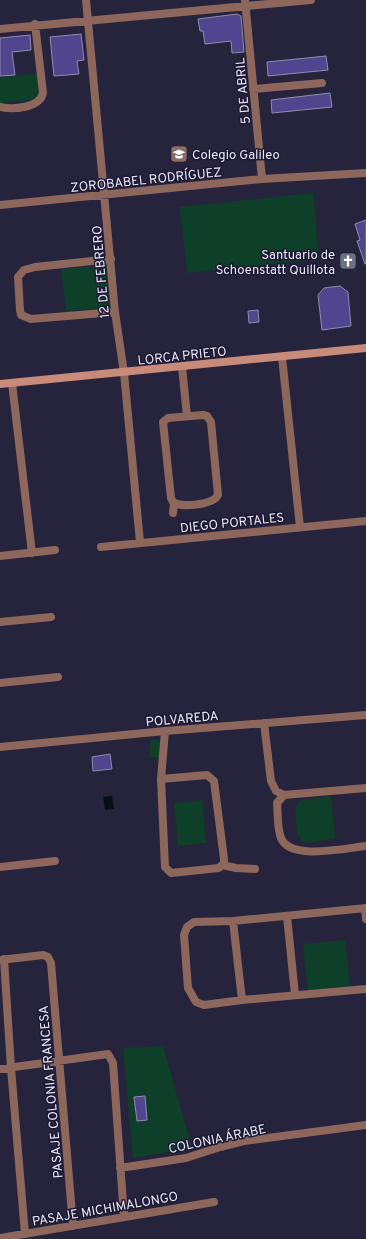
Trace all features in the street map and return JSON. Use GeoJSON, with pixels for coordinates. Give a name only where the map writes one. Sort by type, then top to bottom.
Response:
{"type":"FeatureCollection","features":[{"type":"Feature","properties":{"kind":"main road","name":"LORCA PRIETO"},"geometry":{"type":"LineString","coordinates":[[0,384],[366,348]]}},
{"type":"Feature","properties":{"kind":"street","name":"12 DE FEBRERO"},"geometry":{"type":"LineString","coordinates":[[86,0],[115,312],[124,373],[140,542]]}},
{"type":"Feature","properties":{"kind":"street"},"geometry":{"type":"LineString","coordinates":[[0,29],[35,24],[88,20],[245,3],[311,0]]}},
{"type":"Feature","properties":{"kind":"street","name":"5 DE ABRIL"},"geometry":{"type":"LineString","coordinates":[[245,3],[262,179]]}},
{"type":"Feature","properties":{"kind":"street"},"geometry":{"type":"LineString","coordinates":[[0,107],[31,105],[40,102],[42,98],[35,24]]}},
{"type":"Feature","properties":{"kind":"street"},"geometry":{"type":"LineString","coordinates":[[253,89],[322,83]]}},
{"type":"Feature","properties":{"kind":"street","name":"ZOROBABEL RODRÍGUEZ"},"geometry":{"type":"LineString","coordinates":[[0,205],[262,179],[366,173]]}},
{"type":"Feature","properties":{"kind":"street"},"geometry":{"type":"LineString","coordinates":[[111,259],[35,267],[24,270],[18,277],[20,310],[21,315],[31,319],[115,312]]}},
{"type":"Feature","properties":{"kind":"street"},"geometry":{"type":"LineString","coordinates":[[282,357],[300,527]]}},
{"type":"Feature","properties":{"kind":"street"},"geometry":{"type":"LineString","coordinates":[[182,367],[187,416]]}},
{"type":"Feature","properties":{"kind":"street"},"geometry":{"type":"LineString","coordinates":[[12,383],[32,553]]}},
{"type":"Feature","properties":{"kind":"street"},"geometry":{"type":"LineString","coordinates":[[173,513],[174,503],[171,498],[163,422],[168,418],[203,414],[210,419],[218,493],[216,498],[211,502],[184,505],[174,503]]}},
{"type":"Feature","properties":{"kind":"street","name":"DIEGO PORTALES"},"geometry":{"type":"LineString","coordinates":[[101,547],[366,521]]}},
{"type":"Feature","properties":{"kind":"street"},"geometry":{"type":"LineString","coordinates":[[0,556],[55,550]]}},
{"type":"Feature","properties":{"kind":"street"},"geometry":{"type":"LineString","coordinates":[[0,622],[51,616]]}},
{"type":"Feature","properties":{"kind":"street"},"geometry":{"type":"LineString","coordinates":[[0,683],[58,677]]}},
{"type":"Feature","properties":{"kind":"street","name":"POLVAREDA"},"geometry":{"type":"LineString","coordinates":[[0,747],[165,731],[366,715]]}},
{"type":"Feature","properties":{"kind":"street"},"geometry":{"type":"LineString","coordinates":[[264,723],[271,782],[276,791],[284,795],[366,788]]}},
{"type":"Feature","properties":{"kind":"street"},"geometry":{"type":"LineString","coordinates":[[161,779],[207,776],[214,781],[224,859],[222,865],[216,869],[171,873],[167,870],[165,865],[161,779],[165,731]]}},
{"type":"Feature","properties":{"kind":"street"},"geometry":{"type":"LineString","coordinates":[[284,795],[277,803],[280,837],[288,847],[302,852],[366,846]]}},
{"type":"Feature","properties":{"kind":"street"},"geometry":{"type":"LineString","coordinates":[[0,867],[55,861]]}},
{"type":"Feature","properties":{"kind":"street"},"geometry":{"type":"LineString","coordinates":[[222,865],[236,868],[255,868]]}},
{"type":"Feature","properties":{"kind":"street"},"geometry":{"type":"LineString","coordinates":[[366,919],[366,908],[233,921],[194,922],[186,927],[184,935],[188,988],[196,1002],[204,1005],[242,1000],[366,989]]}},
{"type":"Feature","properties":{"kind":"street"},"geometry":{"type":"LineString","coordinates":[[287,916],[295,996]]}},
{"type":"Feature","properties":{"kind":"street"},"geometry":{"type":"LineString","coordinates":[[233,921],[242,1000]]}},
{"type":"Feature","properties":{"kind":"street","name":"PASAJE COLONIA FRANCESA"},"geometry":{"type":"LineString","coordinates":[[2,960],[43,955],[48,957],[52,963],[73,1226]]}},
{"type":"Feature","properties":{"kind":"street"},"geometry":{"type":"LineString","coordinates":[[2,960],[25,1234]]}},
{"type":"Feature","properties":{"kind":"street"},"geometry":{"type":"LineString","coordinates":[[0,1069],[108,1054],[113,1063],[124,1217]]}},
{"type":"Feature","properties":{"kind":"street","name":"COLONIA ÁRABE"},"geometry":{"type":"LineString","coordinates":[[120,1168],[186,1158],[220,1147],[244,1142],[366,1125]]}},
{"type":"Feature","properties":{"kind":"street","name":"PASAJE MICHIMALONGO"},"geometry":{"type":"LineString","coordinates":[[0,1238],[214,1202]]}},
{"type":"Feature","properties":{"kind":"green space"},"geometry":{"type":"Polygon","coordinates":[[[38,73],[39,95],[34,100],[0,103],[0,77],[38,73]]]}},
{"type":"Feature","properties":{"kind":"green space"},"geometry":{"type":"Polygon","coordinates":[[[313,193],[319,259],[187,273],[180,207],[313,193]]]}},
{"type":"Feature","properties":{"kind":"green space"},"geometry":{"type":"Polygon","coordinates":[[[108,265],[112,307],[66,311],[61,269],[108,265]]]}},
{"type":"Feature","properties":{"kind":"green space"},"geometry":{"type":"Polygon","coordinates":[[[168,739],[166,758],[149,757],[151,740],[168,739]]]}},
{"type":"Feature","properties":{"kind":"green space"},"geometry":{"type":"Polygon","coordinates":[[[331,796],[335,839],[303,843],[297,835],[295,807],[301,800],[331,796]]]}},
{"type":"Feature","properties":{"kind":"green space"},"geometry":{"type":"Polygon","coordinates":[[[202,800],[206,843],[178,846],[174,803],[202,800]]]}},
{"type":"Feature","properties":{"kind":"green space"},"geometry":{"type":"Polygon","coordinates":[[[345,940],[350,986],[308,991],[303,944],[345,940]]]}},
{"type":"Feature","properties":{"kind":"green space"},"geometry":{"type":"Polygon","coordinates":[[[163,1046],[192,1148],[133,1158],[123,1048],[163,1046]]]}},
{"type":"Feature","properties":{"kind":"shaded area"},"geometry":{"type":"Polygon","coordinates":[[[112,796],[114,809],[105,810],[103,797],[112,796]]]}},
{"type":"Feature","properties":{"kind":"building"},"geometry":{"type":"Polygon","coordinates":[[[237,14],[241,16],[244,52],[232,53],[231,41],[205,44],[203,31],[200,31],[198,19],[237,14]]]}},
{"type":"Feature","properties":{"kind":"building"},"geometry":{"type":"Polygon","coordinates":[[[81,34],[84,60],[77,61],[79,74],[54,76],[50,37],[81,34]]]}},
{"type":"Feature","properties":{"kind":"building"},"geometry":{"type":"Polygon","coordinates":[[[30,35],[31,50],[12,52],[15,75],[0,76],[0,38],[30,35]]]}},
{"type":"Feature","properties":{"kind":"building"},"geometry":{"type":"Polygon","coordinates":[[[326,56],[328,70],[268,76],[267,62],[326,56]]]}},
{"type":"Feature","properties":{"kind":"building"},"geometry":{"type":"Polygon","coordinates":[[[330,93],[332,107],[272,113],[271,100],[330,93]]]}},
{"type":"Feature","properties":{"kind":"building"},"geometry":{"type":"Polygon","coordinates":[[[366,220],[365,264],[357,241],[360,240],[355,224],[366,220]]]}},
{"type":"Feature","properties":{"kind":"building"},"geometry":{"type":"Polygon","coordinates":[[[340,286],[348,292],[351,326],[322,330],[318,295],[324,288],[340,286]]]}},
{"type":"Feature","properties":{"kind":"building"},"geometry":{"type":"Polygon","coordinates":[[[258,310],[259,322],[249,323],[248,311],[258,310]]]}},
{"type":"Feature","properties":{"kind":"building"},"geometry":{"type":"Polygon","coordinates":[[[110,754],[112,769],[93,771],[92,757],[110,754]]]}},
{"type":"Feature","properties":{"kind":"building"},"geometry":{"type":"Polygon","coordinates":[[[145,1096],[147,1120],[137,1121],[134,1097],[145,1096]]]}},
{"type":"Feature","properties":{"kind":"place","name":"Colegio Galileo"},"geometry":{"type":"Point","coordinates":[179,154]}},
{"type":"Feature","properties":{"kind":"place","name":"Santuario de Schoenstatt Quillota"},"geometry":{"type":"Point","coordinates":[348,261]}}]}
